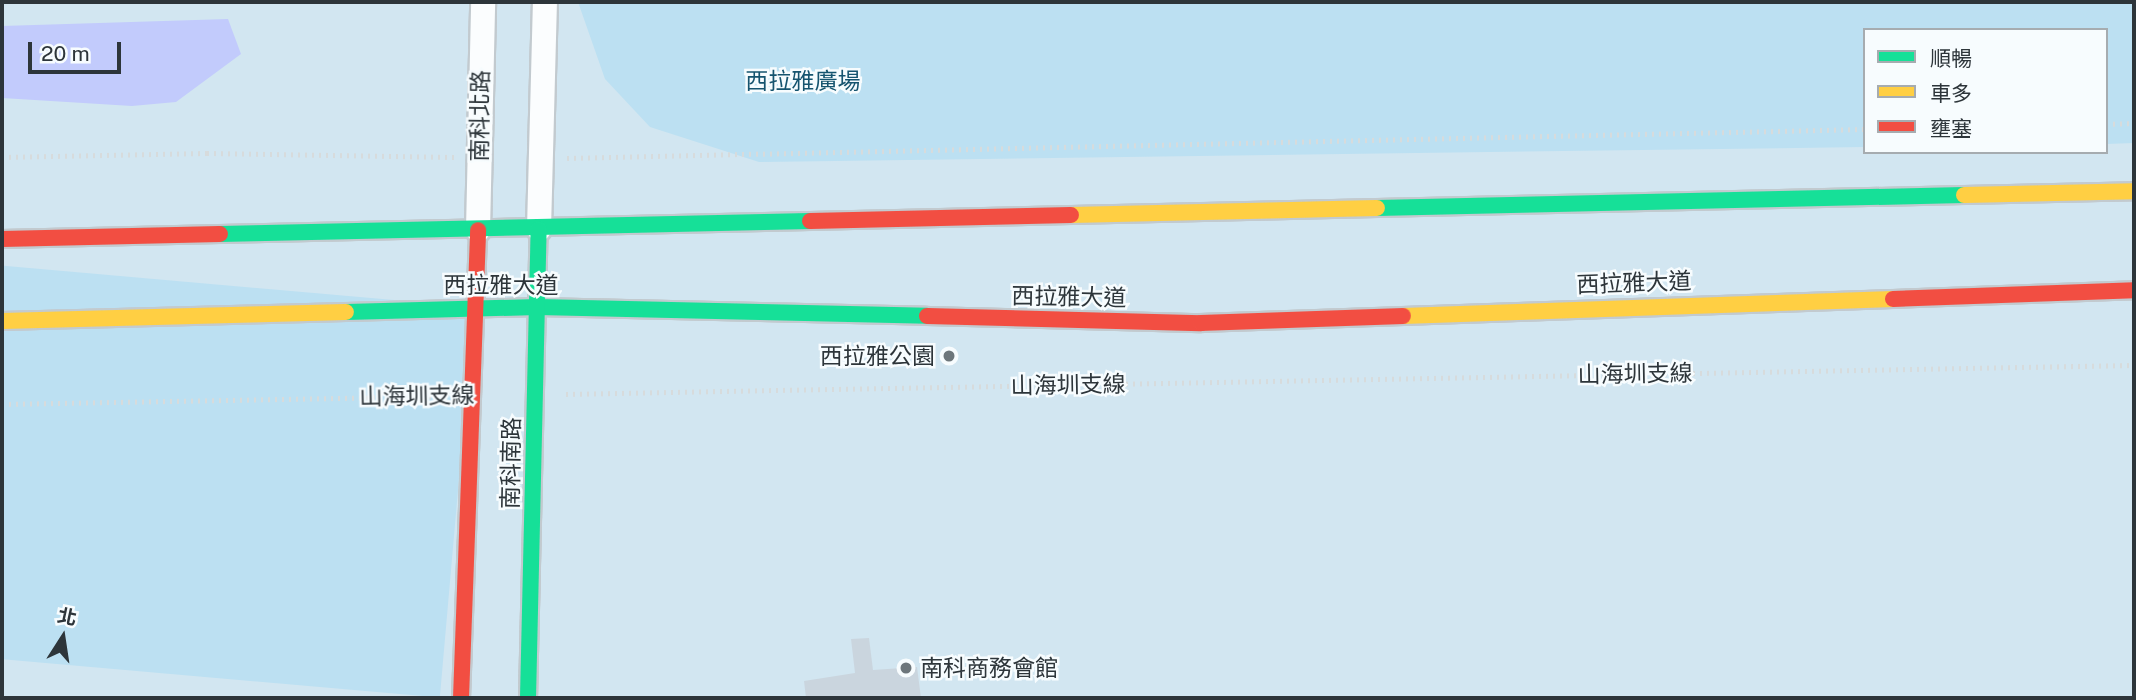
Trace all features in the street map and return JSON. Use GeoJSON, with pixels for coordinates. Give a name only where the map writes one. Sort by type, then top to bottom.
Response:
{"type":"FeatureCollection","features":[{"type":"Feature","properties":{"kind":"street","name":"南科北路"},"geometry":{"type":"LineString","coordinates":[[478,230],[483,2]]}},
{"type":"Feature","properties":{"kind":"street"},"geometry":{"type":"LineString","coordinates":[[539,229],[545,2]]}},
{"type":"Feature","properties":{"kind":"street"},"geometry":{"type":"LineString","coordinates":[[2,239],[2134,191]]}},
{"type":"Feature","properties":{"kind":"street","name":"南科南路"},"geometry":{"type":"LineString","coordinates":[[528,698],[539,229]]}},
{"type":"Feature","properties":{"kind":"street","name":"南科南路"},"geometry":{"type":"LineString","coordinates":[[461,698],[478,230]]}},
{"type":"Feature","properties":{"kind":"street","name":"西拉雅大道"},"geometry":{"type":"LineString","coordinates":[[2,321],[538,307],[1201,323],[2134,290]]}},
{"type":"Feature","properties":{"kind":"path"},"geometry":{"type":"LineString","coordinates":[[2108,124],[2134,123]]}},
{"type":"Feature","properties":{"kind":"path"},"geometry":{"type":"LineString","coordinates":[[542,159],[1863,129]]}},
{"type":"Feature","properties":{"kind":"path"},"geometry":{"type":"LineString","coordinates":[[2,157],[207,153],[479,158]]}},
{"type":"Feature","properties":{"kind":"path","name":"山海圳支線"},"geometry":{"type":"LineString","coordinates":[[561,394],[2134,365]]}},
{"type":"Feature","properties":{"kind":"path","name":"山海圳支線"},"geometry":{"type":"LineString","coordinates":[[2,404],[450,396]]}},
{"type":"Feature","properties":{"kind":"shaded area"},"geometry":{"type":"Polygon","coordinates":[[[2,2],[2134,2],[2134,698],[2,698],[2,2]]]}},
{"type":"Feature","properties":{"kind":"green space","name":"西拉雅廣場"},"geometry":{"type":"Polygon","coordinates":[[[578,2],[2134,2],[2134,143],[2108,144],[2108,28],[1863,28],[1863,147],[759,162],[650,127],[605,79],[578,2]]]}},
{"type":"Feature","properties":{"kind":"green space"},"geometry":{"type":"Polygon","coordinates":[[[4,266],[474,307],[440,698],[2,659],[4,266]]]}},
{"type":"Feature","properties":{"kind":"water"},"geometry":{"type":"Polygon","coordinates":[[[228,19],[241,54],[176,102],[132,106],[2,98],[2,26],[228,19]]]}},
{"type":"Feature","properties":{"kind":"building","name":"南科商務會館"},"geometry":{"type":"Polygon","coordinates":[[[869,638],[873,670],[917,667],[921,698],[806,698],[804,681],[855,673],[851,639],[869,638]]]}},
{"type":"Feature","properties":{"kind":"traffic: fast"},"geometry":{"type":"LineString","coordinates":[[1377,208],[1964,195]]}},
{"type":"Feature","properties":{"kind":"traffic: fast"},"geometry":{"type":"LineString","coordinates":[[220,234],[810,221]]}},
{"type":"Feature","properties":{"kind":"traffic: fast"},"geometry":{"type":"LineString","coordinates":[[528,698],[539,229]]}},
{"type":"Feature","properties":{"kind":"traffic: fast"},"geometry":{"type":"LineString","coordinates":[[346,312],[538,307],[927,316]]}},
{"type":"Feature","properties":{"kind":"traffic: slow"},"geometry":{"type":"LineString","coordinates":[[1964,195],[2134,191]]}},
{"type":"Feature","properties":{"kind":"traffic: slow"},"geometry":{"type":"LineString","coordinates":[[1071,215],[1377,208]]}},
{"type":"Feature","properties":{"kind":"traffic: slow"},"geometry":{"type":"LineString","coordinates":[[1403,316],[1893,299]]}},
{"type":"Feature","properties":{"kind":"traffic: slow"},"geometry":{"type":"LineString","coordinates":[[2,321],[346,312]]}},
{"type":"Feature","properties":{"kind":"traffic: jam"},"geometry":{"type":"LineString","coordinates":[[810,221],[1071,215]]}},
{"type":"Feature","properties":{"kind":"traffic: jam"},"geometry":{"type":"LineString","coordinates":[[461,698],[478,230]]}},
{"type":"Feature","properties":{"kind":"traffic: jam"},"geometry":{"type":"LineString","coordinates":[[2,239],[220,234]]}},
{"type":"Feature","properties":{"kind":"traffic: jam"},"geometry":{"type":"LineString","coordinates":[[1893,299],[2134,290]]}},
{"type":"Feature","properties":{"kind":"traffic: jam"},"geometry":{"type":"LineString","coordinates":[[927,316],[1201,323],[1403,316]]}},
{"type":"Feature","properties":{"kind":"place","name":"西拉雅公園"},"geometry":{"type":"Point","coordinates":[949,356]}},
{"type":"Feature","properties":{"kind":"place","name":"南科商務會館"},"geometry":{"type":"Point","coordinates":[906,668]}}]}
